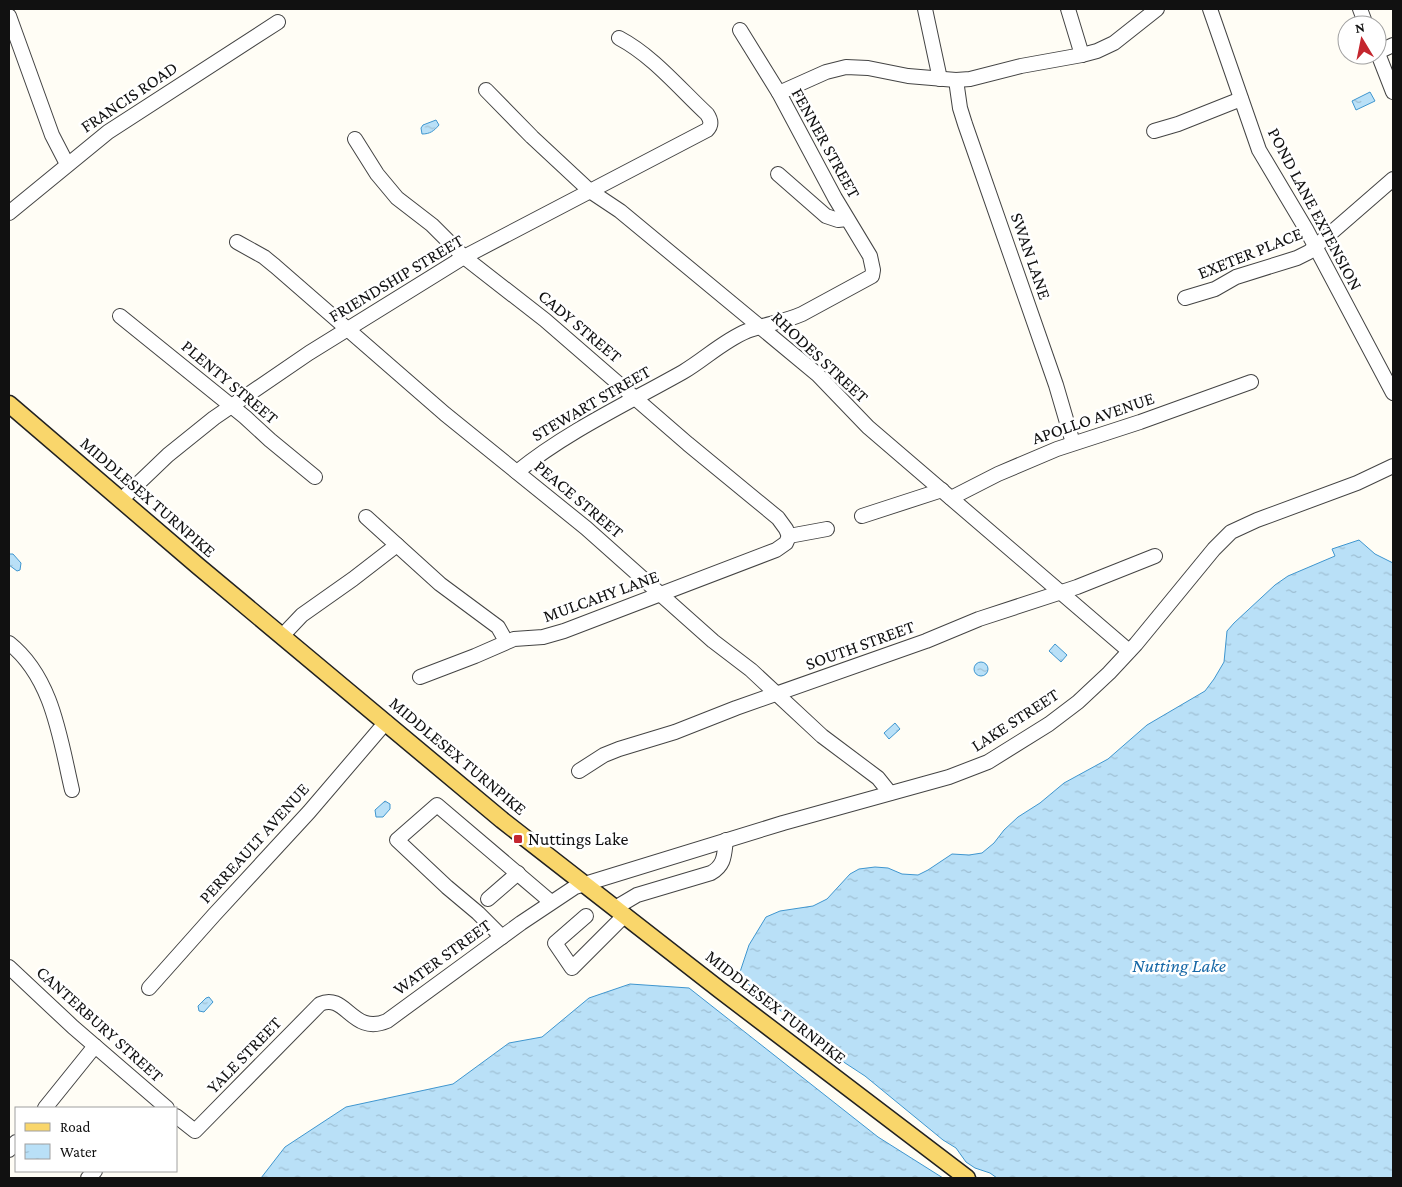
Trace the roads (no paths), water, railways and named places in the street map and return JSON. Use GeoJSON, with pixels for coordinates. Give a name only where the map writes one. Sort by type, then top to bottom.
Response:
{"type":"FeatureCollection","features":[{"type":"Feature","properties":{"kind":"main road","name":"MIDDLESEX TURNPIKE"},"geometry":{"type":"LineString","coordinates":[[9,404],[198,566],[283,635],[495,814],[967,1178]]}},
{"type":"Feature","properties":{"kind":"street"},"geometry":{"type":"LineString","coordinates":[[925,9],[940,79]]}},
{"type":"Feature","properties":{"kind":"street"},"geometry":{"type":"LineString","coordinates":[[1068,9],[1082,55]]}},
{"type":"Feature","properties":{"kind":"street"},"geometry":{"type":"LineString","coordinates":[[778,93],[826,72],[846,67],[868,68],[908,76],[956,80],[970,79],[1021,66],[1082,55],[1097,51],[1114,43],[1157,9]]}},
{"type":"Feature","properties":{"kind":"street","name":"POND LANE EXTENSION"},"geometry":{"type":"LineString","coordinates":[[1210,9],[1259,150],[1316,247],[1393,393]]}},
{"type":"Feature","properties":{"kind":"street"},"geometry":{"type":"LineString","coordinates":[[9,16],[52,135],[68,164]]}},
{"type":"Feature","properties":{"kind":"street","name":"FRANCIS ROAD"},"geometry":{"type":"LineString","coordinates":[[9,213],[128,118],[278,22]]}},
{"type":"Feature","properties":{"kind":"street","name":"FENNER STREET"},"geometry":{"type":"LineString","coordinates":[[740,30],[778,93],[847,219],[870,256],[873,270],[872,276]]}},
{"type":"Feature","properties":{"kind":"street","name":"FRIENDSHIP STREET"},"geometry":{"type":"LineString","coordinates":[[122,499],[168,455],[230,406],[348,329],[464,257],[707,130],[711,123],[707,114],[654,63],[619,38]]}},
{"type":"Feature","properties":{"kind":"street"},"geometry":{"type":"LineString","coordinates":[[1382,65],[1393,92]]}},
{"type":"Feature","properties":{"kind":"street","name":"SWAN LANE"},"geometry":{"type":"LineString","coordinates":[[956,80],[960,108],[965,124],[1056,385],[1073,443]]}},
{"type":"Feature","properties":{"kind":"street","name":"RHODES STREET"},"geometry":{"type":"LineString","coordinates":[[486,90],[532,137],[590,191],[620,211],[817,374],[868,427],[1129,651]]}},
{"type":"Feature","properties":{"kind":"street"},"geometry":{"type":"LineString","coordinates":[[1154,131],[1178,124],[1241,98]]}},
{"type":"Feature","properties":{"kind":"street","name":"CADY STREET"},"geometry":{"type":"LineString","coordinates":[[355,139],[386,187],[397,198],[432,225],[464,257],[545,320],[688,444],[778,518],[786,529],[788,536]]}},
{"type":"Feature","properties":{"kind":"street"},"geometry":{"type":"LineString","coordinates":[[778,174],[826,216],[838,220],[847,219]]}},
{"type":"Feature","properties":{"kind":"street","name":"EXETER PLACE"},"geometry":{"type":"LineString","coordinates":[[1185,298],[1222,286],[1236,277],[1303,255],[1316,247],[1393,179]]}},
{"type":"Feature","properties":{"kind":"street","name":"PEACE STREET"},"geometry":{"type":"LineString","coordinates":[[237,242],[264,257],[275,266],[445,414],[586,528],[713,641],[751,670],[822,736],[878,778],[890,793]]}},
{"type":"Feature","properties":{"kind":"street","name":"STEWART STREET"},"geometry":{"type":"LineString","coordinates":[[517,472],[550,448],[684,371],[724,343],[760,326],[791,319],[872,276]]}},
{"type":"Feature","properties":{"kind":"street","name":"PLENTY STREET"},"geometry":{"type":"LineString","coordinates":[[120,316],[315,477]]}},
{"type":"Feature","properties":{"kind":"street","name":"APOLLO AVENUE"},"geometry":{"type":"LineString","coordinates":[[862,516],[947,494],[1073,443],[1140,422],[1251,382]]}},
{"type":"Feature","properties":{"kind":"street","name":"LAKE STREET"},"geometry":{"type":"LineString","coordinates":[[584,883],[726,840],[963,773],[1000,754],[1049,724],[1078,702],[1110,673],[1214,549],[1231,532],[1257,520],[1357,483],[1393,466]]}},
{"type":"Feature","properties":{"kind":"street"},"geometry":{"type":"LineString","coordinates":[[366,517],[440,584],[498,627],[506,641]]}},
{"type":"Feature","properties":{"kind":"street"},"geometry":{"type":"LineString","coordinates":[[788,536],[827,529]]}},
{"type":"Feature","properties":{"kind":"street","name":"MULCAHY LANE"},"geometry":{"type":"LineString","coordinates":[[420,677],[475,656],[514,638],[543,637],[564,631],[776,550],[786,543],[788,536]]}},
{"type":"Feature","properties":{"kind":"street"},"geometry":{"type":"LineString","coordinates":[[283,635],[302,615],[397,545]]}},
{"type":"Feature","properties":{"kind":"street","name":"SOUTH STREET"},"geometry":{"type":"LineString","coordinates":[[579,771],[604,755],[619,749],[675,732],[926,641],[986,617],[1061,593],[1155,556]]}},
{"type":"Feature","properties":{"kind":"street"},"geometry":{"type":"LineString","coordinates":[[9,643],[26,660],[46,694],[58,730],[72,790]]}},
{"type":"Feature","properties":{"kind":"street","name":"PERREAULT AVENUE"},"geometry":{"type":"LineString","coordinates":[[150,988],[309,812],[386,722]]}},
{"type":"Feature","properties":{"kind":"street"},"geometry":{"type":"LineString","coordinates":[[502,936],[398,840],[437,805],[551,902]]}},
{"type":"Feature","properties":{"kind":"street"},"geometry":{"type":"LineString","coordinates":[[586,916],[555,943],[572,968],[637,895],[711,873],[723,863],[726,840]]}},
{"type":"Feature","properties":{"kind":"street"},"geometry":{"type":"LineString","coordinates":[[488,899],[518,873]]}},
{"type":"Feature","properties":{"kind":"street","name":"WATER STREET"},"geometry":{"type":"LineString","coordinates":[[320,1004],[326,1002],[336,1003],[365,1024],[373,1025],[387,1021],[502,936],[551,902],[584,883]]}},
{"type":"Feature","properties":{"kind":"street","name":"CANTERBURY STREET"},"geometry":{"type":"LineString","coordinates":[[9,967],[158,1106]]}},
{"type":"Feature","properties":{"kind":"street","name":"YALE STREET"},"geometry":{"type":"LineString","coordinates":[[178,1118],[195,1132],[320,1004]]}},
{"type":"Feature","properties":{"kind":"street"},"geometry":{"type":"LineString","coordinates":[[46,1107],[95,1046]]}},
{"type":"Feature","properties":{"kind":"water"},"geometry":{"type":"Polygon","coordinates":[[[1370,92],[1375,101],[1356,110],[1352,101],[1370,92]]]}},
{"type":"Feature","properties":{"kind":"water"},"geometry":{"type":"Polygon","coordinates":[[[436,120],[439,125],[435,129],[430,133],[422,134],[421,128],[423,125],[436,120]]]}},
{"type":"Feature","properties":{"kind":"water","name":"Nutting Lake"},"geometry":{"type":"Polygon","coordinates":[[[1359,540],[1375,554],[1393,563],[1393,1178],[997,1178],[966,1162],[956,1148],[943,1140],[865,1076],[839,1059],[742,979],[740,972],[749,945],[766,917],[780,911],[813,906],[827,899],[850,874],[859,869],[888,868],[902,874],[918,875],[952,854],[969,855],[982,853],[1018,817],[1040,803],[1064,783],[1108,759],[1147,725],[1205,691],[1224,662],[1227,631],[1275,585],[1288,576],[1335,556],[1332,549],[1359,540]]]}},
{"type":"Feature","properties":{"kind":"water"},"geometry":{"type":"Polygon","coordinates":[[[9,554],[13,554],[21,563],[20,570],[17,571],[9,565],[9,554]]]}},
{"type":"Feature","properties":{"kind":"water"},"geometry":{"type":"Polygon","coordinates":[[[1055,644],[1067,655],[1061,662],[1049,651],[1055,644]]]}},
{"type":"Feature","properties":{"kind":"water"},"geometry":{"type":"Polygon","coordinates":[[[981,662],[986,664],[988,669],[986,674],[981,676],[976,674],[974,669],[976,664],[981,662]]]}},
{"type":"Feature","properties":{"kind":"water"},"geometry":{"type":"Polygon","coordinates":[[[895,723],[900,729],[889,739],[884,733],[895,723]]]}},
{"type":"Feature","properties":{"kind":"water"},"geometry":{"type":"Polygon","coordinates":[[[385,801],[390,804],[390,809],[383,817],[376,817],[375,810],[385,801]]]}},
{"type":"Feature","properties":{"kind":"water"},"geometry":{"type":"Polygon","coordinates":[[[630,984],[689,988],[878,1137],[943,1178],[261,1178],[285,1147],[346,1107],[453,1084],[509,1043],[542,1037],[589,998],[630,984]]]}},
{"type":"Feature","properties":{"kind":"water"},"geometry":{"type":"Polygon","coordinates":[[[209,997],[213,1002],[204,1012],[199,1011],[198,1006],[209,997]]]}},
{"type":"Feature","properties":{"kind":"place","name":"Nuttings Lake"},"geometry":{"type":"Point","coordinates":[518,839]}}]}
